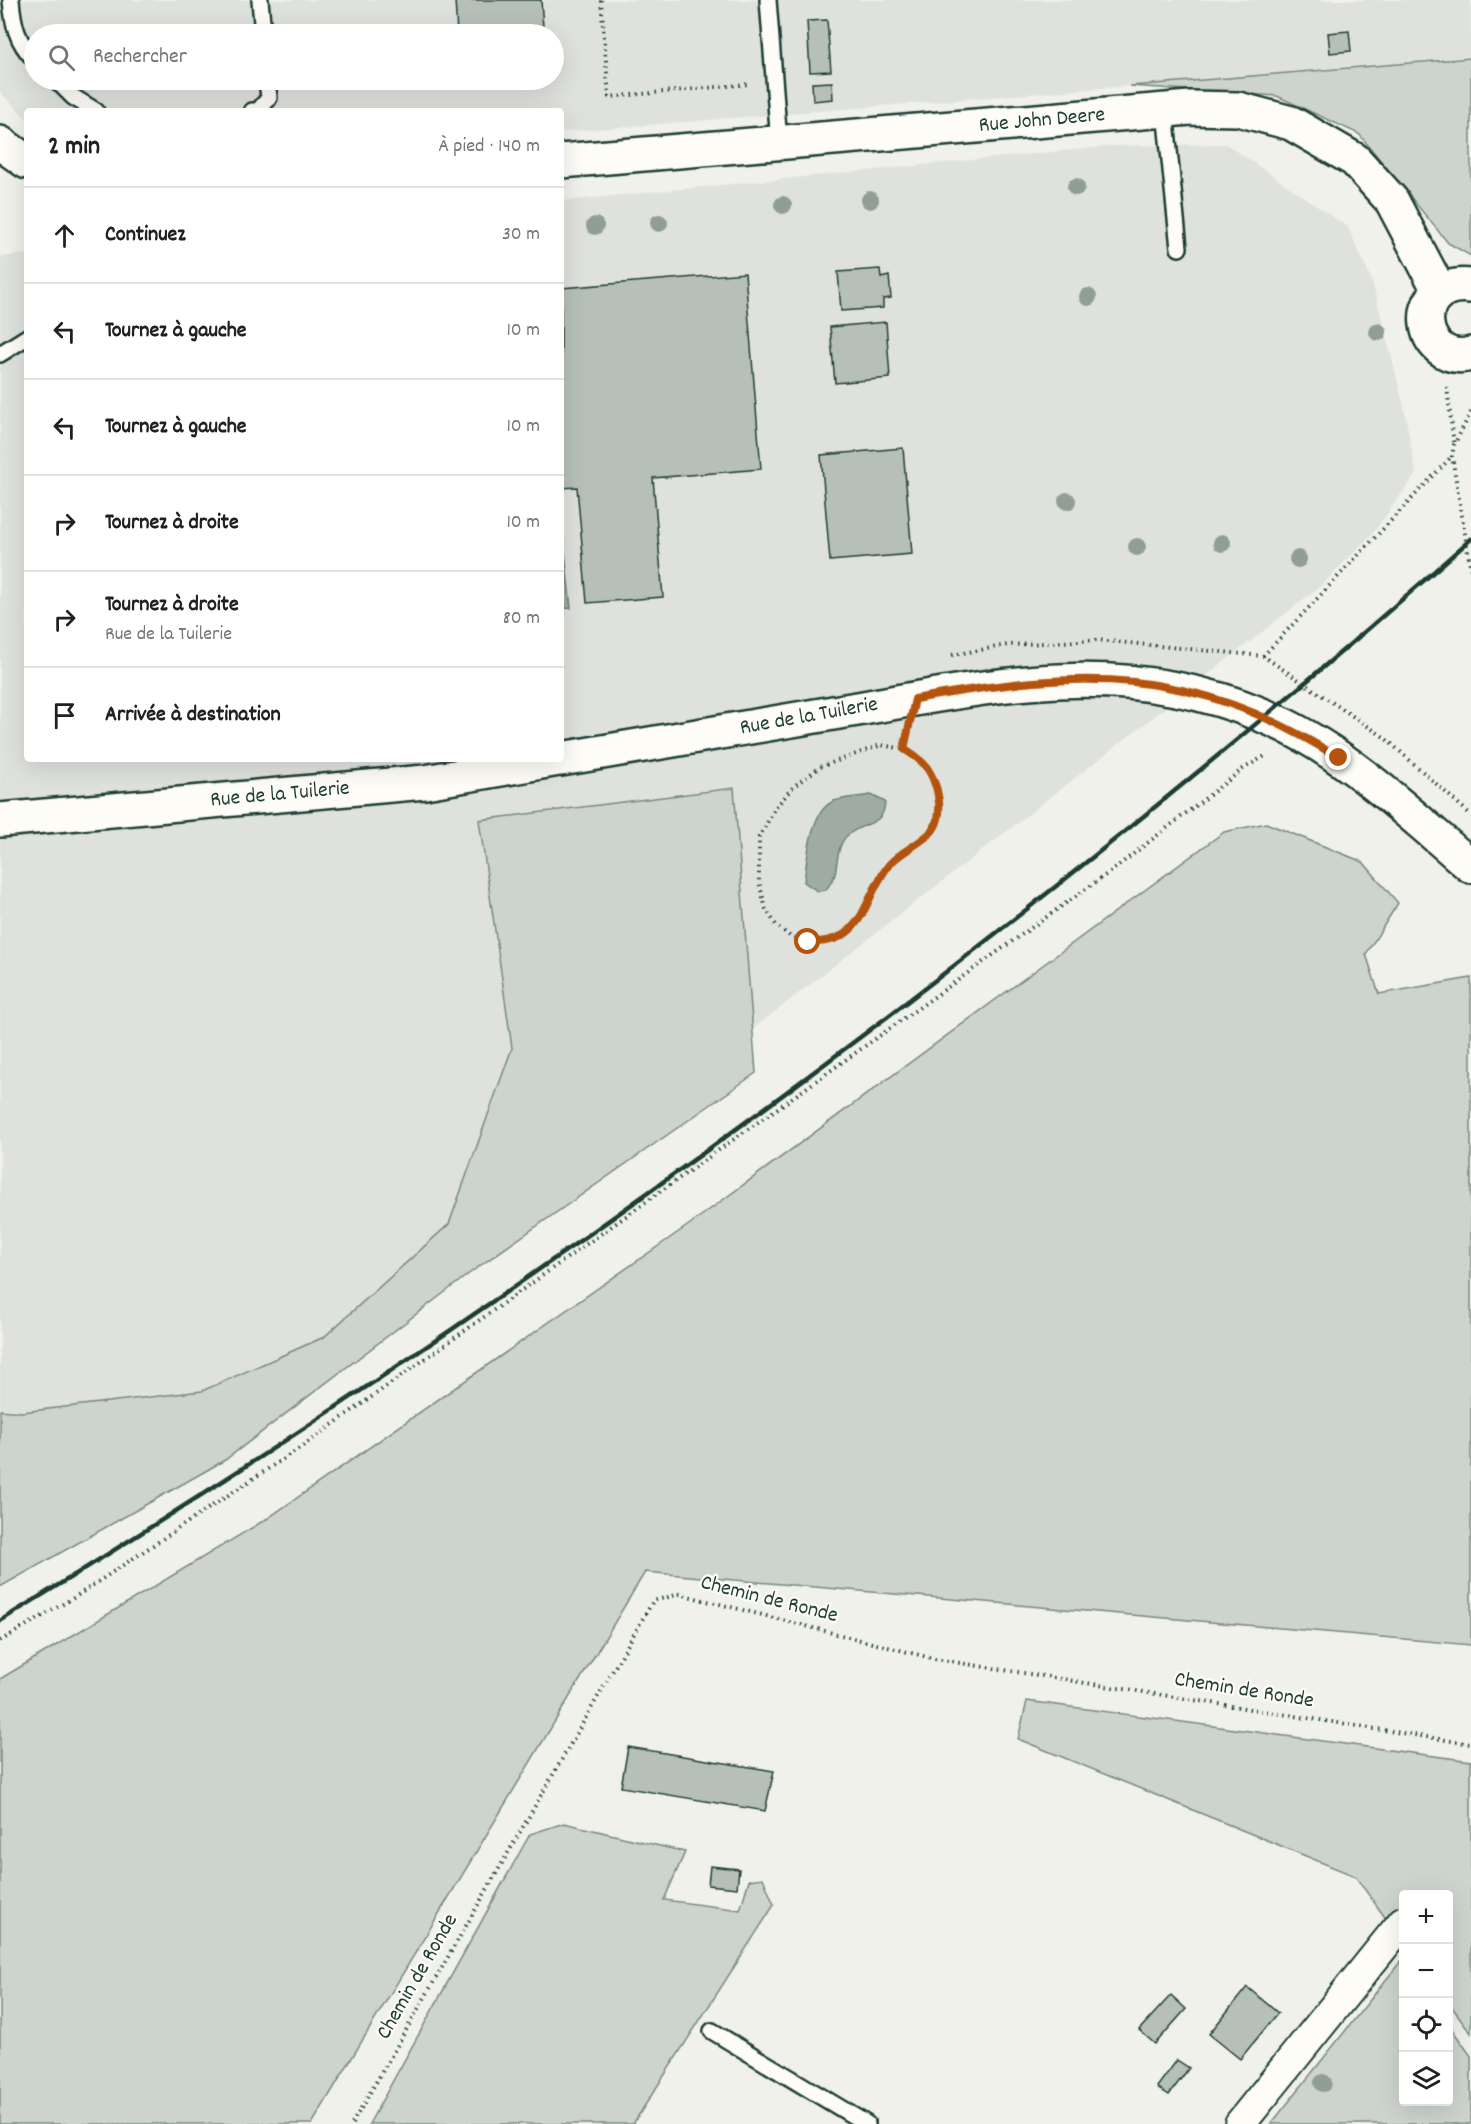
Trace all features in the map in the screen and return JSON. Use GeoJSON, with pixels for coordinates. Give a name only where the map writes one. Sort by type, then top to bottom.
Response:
{"type":"FeatureCollection","features":[{"type":"Feature","properties":{"kind":"street","name":"Rue John Deere"},"geometry":{"type":"LineString","coordinates":[[564,161],[1165,111],[1238,109],[1291,123],[1355,160],[1392,201],[1440,292]]}},
{"type":"Feature","properties":{"kind":"street"},"geometry":{"type":"LineString","coordinates":[[0,143],[24,160]]}},
{"type":"Feature","properties":{"kind":"street"},"geometry":{"type":"LineString","coordinates":[[1471,286],[1449,286],[1440,292],[1431,300],[1426,323],[1429,334],[1436,344],[1456,355],[1471,354]]}},
{"type":"Feature","properties":{"kind":"street","name":"Rue de la Tuilerie"},"geometry":{"type":"LineString","coordinates":[[564,758],[996,685],[1089,678],[1137,681],[1216,697],[1264,715],[1303,735],[1373,784],[1471,866]]}},
{"type":"Feature","properties":{"kind":"street","name":"Rue de la Tuilerie"},"geometry":{"type":"LineString","coordinates":[[0,820],[425,782],[542,762]]}},
{"type":"Feature","properties":{"kind":"street"},"geometry":{"type":"LineString","coordinates":[[1240,2124],[1399,1927]]}},
{"type":"Feature","properties":{"kind":"lane"},"geometry":{"type":"LineString","coordinates":[[11,0],[13,26],[24,46]]}},
{"type":"Feature","properties":{"kind":"lane"},"geometry":{"type":"LineString","coordinates":[[260,0],[262,24]]}},
{"type":"Feature","properties":{"kind":"lane"},"geometry":{"type":"LineString","coordinates":[[768,0],[779,143]]}},
{"type":"Feature","properties":{"kind":"lane"},"geometry":{"type":"LineString","coordinates":[[67,90],[91,108]]}},
{"type":"Feature","properties":{"kind":"lane"},"geometry":{"type":"LineString","coordinates":[[261,108],[269,98],[268,90]]}},
{"type":"Feature","properties":{"kind":"lane"},"geometry":{"type":"LineString","coordinates":[[1165,111],[1179,248]]}},
{"type":"Feature","properties":{"kind":"lane"},"geometry":{"type":"LineString","coordinates":[[0,354],[24,339]]}},
{"type":"Feature","properties":{"kind":"lane"},"geometry":{"type":"LineString","coordinates":[[712,2031],[867,2124]]}},
{"type":"Feature","properties":{"kind":"path"},"geometry":{"type":"LineString","coordinates":[[601,0],[609,97],[759,83]]}},
{"type":"Feature","properties":{"kind":"path"},"geometry":{"type":"LineString","coordinates":[[1436,344],[1445,373],[1454,445]]}},
{"type":"Feature","properties":{"kind":"path"},"geometry":{"type":"LineString","coordinates":[[1471,412],[1454,445],[1452,456],[1471,571]]}},
{"type":"Feature","properties":{"kind":"path"},"geometry":{"type":"LineString","coordinates":[[1263,656],[1452,456]]}},
{"type":"Feature","properties":{"kind":"path"},"geometry":{"type":"LineString","coordinates":[[904,749],[915,699]]}},
{"type":"Feature","properties":{"kind":"path"},"geometry":{"type":"LineString","coordinates":[[0,1641],[75,1597],[304,1446],[1114,869],[1243,769],[1303,735]]}},
{"type":"Feature","properties":{"kind":"path"},"geometry":{"type":"LineString","coordinates":[[881,745],[904,749],[924,764],[938,790],[939,812],[931,833],[891,862],[880,876],[858,923],[840,938],[822,943],[792,939],[776,925],[766,909],[759,882],[759,837],[776,807],[794,786],[820,767],[881,745]]}},
{"type":"Feature","properties":{"kind":"path","name":"Chemin de Ronde"},"geometry":{"type":"LineString","coordinates":[[352,2124],[653,1601],[680,1594],[935,1659],[1471,1744]]}},
{"type":"Feature","properties":{"kind":"shaded area"},"geometry":{"type":"Polygon","coordinates":[[[0,0],[1471,0],[1471,58],[564,132],[564,108],[24,108],[24,116],[0,92],[0,0]]]}},
{"type":"Feature","properties":{"kind":"shaded area"},"geometry":{"type":"Polygon","coordinates":[[[1471,58],[1471,256],[1448,243],[1359,134],[1277,96],[1130,86],[1471,58]]]}},
{"type":"Feature","properties":{"kind":"shaded area"},"geometry":{"type":"Polygon","coordinates":[[[1226,144],[1348,227],[1372,281],[1403,402],[1416,474],[1373,533],[1323,584],[1256,637],[265,1409],[0,1413],[0,257],[24,254],[24,762],[564,762],[564,201],[1112,146],[1226,144]]]}},
{"type":"Feature","properties":{"kind":"shaded area"},"geometry":{"type":"Polygon","coordinates":[[[564,543],[571,608],[564,609],[564,543]]]}},
{"type":"Feature","properties":{"kind":"shaded area"},"geometry":{"type":"Polygon","coordinates":[[[734,788],[756,1073],[474,1270],[225,1460],[0,1587],[0,1410],[22,1412],[202,1391],[324,1337],[449,1224],[512,1048],[479,820],[734,788]]]}},
{"type":"Feature","properties":{"kind":"shaded area"},"geometry":{"type":"Polygon","coordinates":[[[871,795],[885,802],[884,810],[877,820],[855,830],[845,838],[840,847],[833,878],[826,890],[817,891],[804,882],[808,849],[820,814],[834,801],[871,795]]]}},
{"type":"Feature","properties":{"kind":"shaded area"},"geometry":{"type":"Polygon","coordinates":[[[1266,823],[1363,862],[1398,903],[1366,954],[1379,994],[1471,978],[1471,1645],[645,1572],[312,2124],[0,2124],[0,1679],[268,1518],[690,1224],[1224,832],[1266,823]]]}},
{"type":"Feature","properties":{"kind":"shaded area"},"geometry":{"type":"Polygon","coordinates":[[[1027,1701],[1471,1761],[1471,2033],[1453,2008],[1453,1890],[1399,1890],[1399,1936],[1355,1876],[1018,1739],[1027,1701]]]}},
{"type":"Feature","properties":{"kind":"shaded area"},"geometry":{"type":"Polygon","coordinates":[[[564,1823],[685,1852],[664,1900],[740,1910],[749,1880],[763,1878],[774,1905],[633,2124],[369,2124],[530,1834],[564,1823]]]}},
{"type":"Feature","properties":{"kind":"shaded area"},"geometry":{"type":"Polygon","coordinates":[[[1399,1964],[1399,2106],[1453,2106],[1453,2031],[1471,2056],[1471,2124],[1271,2124],[1399,1964]]]}},
{"type":"Feature","properties":{"kind":"building"},"geometry":{"type":"Polygon","coordinates":[[[455,0],[541,0],[543,24],[456,24],[455,0]]]}},
{"type":"Feature","properties":{"kind":"building"},"geometry":{"type":"Polygon","coordinates":[[[827,20],[831,71],[810,72],[807,21],[827,20]]]}},
{"type":"Feature","properties":{"kind":"building"},"geometry":{"type":"Polygon","coordinates":[[[1349,31],[1351,51],[1330,53],[1328,33],[1349,31]]]}},
{"type":"Feature","properties":{"kind":"building"},"geometry":{"type":"Polygon","coordinates":[[[832,82],[833,99],[813,101],[812,83],[832,82]]]}},
{"type":"Feature","properties":{"kind":"building"},"geometry":{"type":"Polygon","coordinates":[[[880,269],[881,278],[889,276],[891,298],[883,299],[883,308],[841,311],[838,272],[880,269]]]}},
{"type":"Feature","properties":{"kind":"building"},"geometry":{"type":"Polygon","coordinates":[[[745,273],[761,469],[653,478],[663,597],[587,603],[577,487],[564,488],[564,288],[745,273]]]}},
{"type":"Feature","properties":{"kind":"building"},"geometry":{"type":"Polygon","coordinates":[[[886,322],[890,378],[835,383],[830,327],[886,322]]]}},
{"type":"Feature","properties":{"kind":"building"},"geometry":{"type":"Polygon","coordinates":[[[903,448],[912,554],[830,561],[821,455],[903,448]]]}},
{"type":"Feature","properties":{"kind":"building"},"geometry":{"type":"Polygon","coordinates":[[[628,1747],[774,1771],[765,1811],[621,1787],[628,1747]]]}},
{"type":"Feature","properties":{"kind":"building"},"geometry":{"type":"Polygon","coordinates":[[[710,1866],[739,1869],[737,1888],[708,1885],[710,1866]]]}},
{"type":"Feature","properties":{"kind":"building"},"geometry":{"type":"Polygon","coordinates":[[[1247,1987],[1278,2013],[1240,2059],[1209,2034],[1247,1987]]]}},
{"type":"Feature","properties":{"kind":"building"},"geometry":{"type":"Polygon","coordinates":[[[1171,1995],[1186,2009],[1155,2044],[1139,2030],[1171,1995]]]}},
{"type":"Feature","properties":{"kind":"building"},"geometry":{"type":"Polygon","coordinates":[[[1177,2060],[1189,2068],[1169,2095],[1157,2087],[1177,2060]]]}},
{"type":"Feature","properties":{"kind":"railway"},"geometry":{"type":"LineString","coordinates":[[0,1621],[194,1500],[385,1375],[573,1245],[759,1112],[942,975],[1122,834],[1298,688],[1471,539]]}},
{"type":"Feature","properties":{"kind":"route"},"geometry":{"type":"LineString","coordinates":[[808,942],[822,943],[840,938],[858,923],[880,876],[891,862],[931,833],[939,812],[938,790],[924,764],[904,749],[915,699],[996,685],[1048,680],[1089,678],[1137,681],[1216,697],[1264,715],[1303,735],[1339,758]]}}]}
